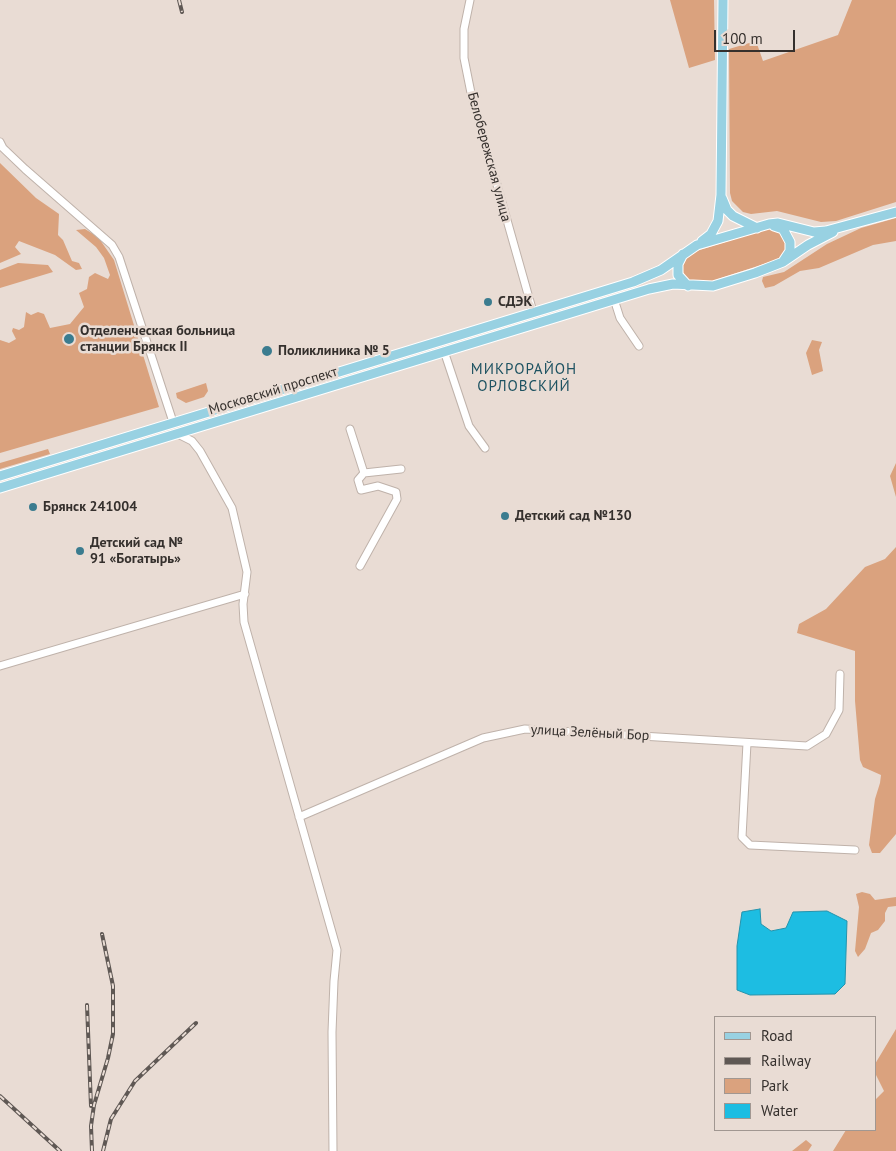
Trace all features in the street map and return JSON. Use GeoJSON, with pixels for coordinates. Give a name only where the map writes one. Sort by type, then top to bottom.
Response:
{"type":"FeatureCollection","features":[{"type":"Feature","properties":{"kind":"main road"},"geometry":{"type":"LineString","coordinates":[[697,245],[708,238],[715,227],[721,195],[723,0]]}},
{"type":"Feature","properties":{"kind":"main road"},"geometry":{"type":"LineString","coordinates":[[721,195],[724,206],[733,216],[757,228]]}},
{"type":"Feature","properties":{"kind":"main road"},"geometry":{"type":"LineString","coordinates":[[769,224],[778,223],[814,232],[842,228],[896,212]]}},
{"type":"Feature","properties":{"kind":"main road","name":"Московский проспект"},"geometry":{"type":"LineString","coordinates":[[0,476],[648,276],[697,245],[769,224]]}},
{"type":"Feature","properties":{"kind":"main road"},"geometry":{"type":"LineString","coordinates":[[769,224],[783,229],[788,234],[790,251],[783,262]]}},
{"type":"Feature","properties":{"kind":"main road","name":"Московский проспект"},"geometry":{"type":"LineString","coordinates":[[0,488],[614,299],[664,286],[714,286],[783,262],[808,245],[842,228]]}},
{"type":"Feature","properties":{"kind":"main road"},"geometry":{"type":"LineString","coordinates":[[684,252],[678,264],[678,274],[684,283],[690,287]]}},
{"type":"Feature","properties":{"kind":"main road"},"geometry":{"type":"LineString","coordinates":[[173,422],[178,434]]}},
{"type":"Feature","properties":{"kind":"street","name":"Белобережская улица"},"geometry":{"type":"LineString","coordinates":[[470,0],[464,30],[464,58],[471,93],[533,312]]}},
{"type":"Feature","properties":{"kind":"street"},"geometry":{"type":"LineString","coordinates":[[0,142],[3,148],[25,169],[112,245],[119,257],[173,422]]}},
{"type":"Feature","properties":{"kind":"street"},"geometry":{"type":"LineString","coordinates":[[614,299],[621,320],[639,346]]}},
{"type":"Feature","properties":{"kind":"street"},"geometry":{"type":"LineString","coordinates":[[444,351],[469,426],[485,448]]}},
{"type":"Feature","properties":{"kind":"street"},"geometry":{"type":"LineString","coordinates":[[350,429],[364,474]]}},
{"type":"Feature","properties":{"kind":"street"},"geometry":{"type":"LineString","coordinates":[[178,434],[192,441],[200,451],[232,508],[247,572],[244,622],[338,950],[332,1024],[333,1151]]}},
{"type":"Feature","properties":{"kind":"street"},"geometry":{"type":"LineString","coordinates":[[360,566],[397,499],[396,492],[378,486],[361,490],[358,480],[364,474],[401,469]]}},
{"type":"Feature","properties":{"kind":"street"},"geometry":{"type":"LineString","coordinates":[[0,666],[245,594]]}},
{"type":"Feature","properties":{"kind":"street","name":"улица Зелёный Бор"},"geometry":{"type":"LineString","coordinates":[[299,817],[483,738],[525,729],[806,746],[826,734],[839,710],[840,674]]}},
{"type":"Feature","properties":{"kind":"street"},"geometry":{"type":"LineString","coordinates":[[747,743],[742,837],[750,846],[855,850]]}},
{"type":"Feature","properties":{"kind":"green space"},"geometry":{"type":"Polygon","coordinates":[[[670,0],[714,0],[715,60],[689,68],[670,0]]]}},
{"type":"Feature","properties":{"kind":"green space"},"geometry":{"type":"Polygon","coordinates":[[[852,0],[896,0],[896,202],[836,221],[821,222],[777,211],[751,214],[743,212],[732,201],[730,193],[729,49],[756,41],[763,61],[838,35],[852,0]]]}},
{"type":"Feature","properties":{"kind":"green space"},"geometry":{"type":"Polygon","coordinates":[[[0,163],[36,198],[59,214],[58,235],[63,240],[72,261],[79,263],[82,269],[76,270],[55,255],[19,241],[15,247],[21,254],[0,263],[0,163]]]}},
{"type":"Feature","properties":{"kind":"green space"},"geometry":{"type":"Polygon","coordinates":[[[896,218],[896,241],[873,245],[819,268],[800,271],[774,286],[765,288],[762,281],[763,277],[784,272],[827,244],[861,228],[896,218]]]}},
{"type":"Feature","properties":{"kind":"green space","name":"Отделенческая больница станции Брянск II"},"geometry":{"type":"Polygon","coordinates":[[[85,229],[98,237],[114,260],[159,407],[0,453],[0,340],[9,343],[16,339],[12,331],[13,328],[19,330],[24,327],[26,312],[31,315],[38,312],[44,314],[50,328],[70,324],[84,307],[79,293],[87,289],[89,277],[95,273],[108,279],[110,275],[104,258],[96,247],[76,230],[85,229]]]}},
{"type":"Feature","properties":{"kind":"green space"},"geometry":{"type":"Polygon","coordinates":[[[767,229],[778,231],[785,240],[785,251],[779,259],[703,284],[692,283],[684,276],[682,265],[690,253],[767,229]]]}},
{"type":"Feature","properties":{"kind":"green space"},"geometry":{"type":"Polygon","coordinates":[[[18,263],[48,265],[53,272],[0,288],[0,270],[18,263]]]}},
{"type":"Feature","properties":{"kind":"green space"},"geometry":{"type":"Polygon","coordinates":[[[812,340],[822,342],[819,350],[823,371],[812,375],[806,353],[812,340]]]}},
{"type":"Feature","properties":{"kind":"green space"},"geometry":{"type":"Polygon","coordinates":[[[206,383],[208,391],[204,397],[186,403],[177,398],[176,393],[206,383]]]}},
{"type":"Feature","properties":{"kind":"green space"},"geometry":{"type":"Polygon","coordinates":[[[48,449],[50,454],[0,469],[0,463],[48,449]]]}},
{"type":"Feature","properties":{"kind":"green space"},"geometry":{"type":"Polygon","coordinates":[[[896,463],[896,497],[890,476],[896,463]]]}},
{"type":"Feature","properties":{"kind":"green space"},"geometry":{"type":"Polygon","coordinates":[[[896,547],[896,834],[880,853],[872,853],[869,845],[875,799],[881,775],[863,767],[860,760],[855,701],[855,651],[797,633],[799,624],[826,609],[865,567],[885,559],[896,547]]]}},
{"type":"Feature","properties":{"kind":"green space"},"geometry":{"type":"Polygon","coordinates":[[[862,892],[870,894],[875,900],[896,897],[896,906],[888,907],[885,913],[885,921],[878,930],[871,933],[865,949],[858,957],[855,951],[859,907],[856,894],[862,892]]]}},
{"type":"Feature","properties":{"kind":"green space"},"geometry":{"type":"Polygon","coordinates":[[[896,1029],[896,1151],[833,1151],[845,1131],[876,1131],[876,1099],[884,1091],[876,1075],[876,1062],[896,1029]]]}},
{"type":"Feature","properties":{"kind":"green space"},"geometry":{"type":"Polygon","coordinates":[[[806,1140],[812,1145],[808,1151],[792,1151],[806,1140]]]}},
{"type":"Feature","properties":{"kind":"water"},"geometry":{"type":"Polygon","coordinates":[[[760,909],[761,924],[771,931],[786,928],[793,912],[827,911],[847,921],[845,984],[835,994],[750,995],[737,990],[737,946],[742,912],[760,909]]]}},
{"type":"Feature","properties":{"kind":"railway"},"geometry":{"type":"LineString","coordinates":[[179,0],[182,12]]}},
{"type":"Feature","properties":{"kind":"railway"},"geometry":{"type":"LineString","coordinates":[[92,1151],[91,1126],[94,1105],[113,1034],[113,986],[102,934]]}},
{"type":"Feature","properties":{"kind":"railway"},"geometry":{"type":"LineString","coordinates":[[87,1005],[91,1106]]}},
{"type":"Feature","properties":{"kind":"railway"},"geometry":{"type":"LineString","coordinates":[[103,1151],[111,1119],[135,1081],[196,1023]]}},
{"type":"Feature","properties":{"kind":"railway"},"geometry":{"type":"LineString","coordinates":[[0,1096],[60,1151]]}},
{"type":"Feature","properties":{"kind":"place","name":"СДЭК"},"geometry":{"type":"Point","coordinates":[488,302]}},
{"type":"Feature","properties":{"kind":"place","name":"Отделенческая больница станции Брянск II"},"geometry":{"type":"Point","coordinates":[69,339]}},
{"type":"Feature","properties":{"kind":"place","name":"Поликлиника № 5"},"geometry":{"type":"Point","coordinates":[267,351]}},
{"type":"Feature","properties":{"kind":"place","name":"Брянск 241004"},"geometry":{"type":"Point","coordinates":[33,507]}},
{"type":"Feature","properties":{"kind":"place","name":"Детский сад №130"},"geometry":{"type":"Point","coordinates":[505,516]}},
{"type":"Feature","properties":{"kind":"place","name":"Детский сад № 91 «Богатырь»"},"geometry":{"type":"Point","coordinates":[80,551]}},
{"type":"Feature","properties":{"kind":"district","name":"МИКРОРАЙОН ОРЛОВСКИЙ"},"geometry":{"type":"Point","coordinates":[524,378]}}]}
